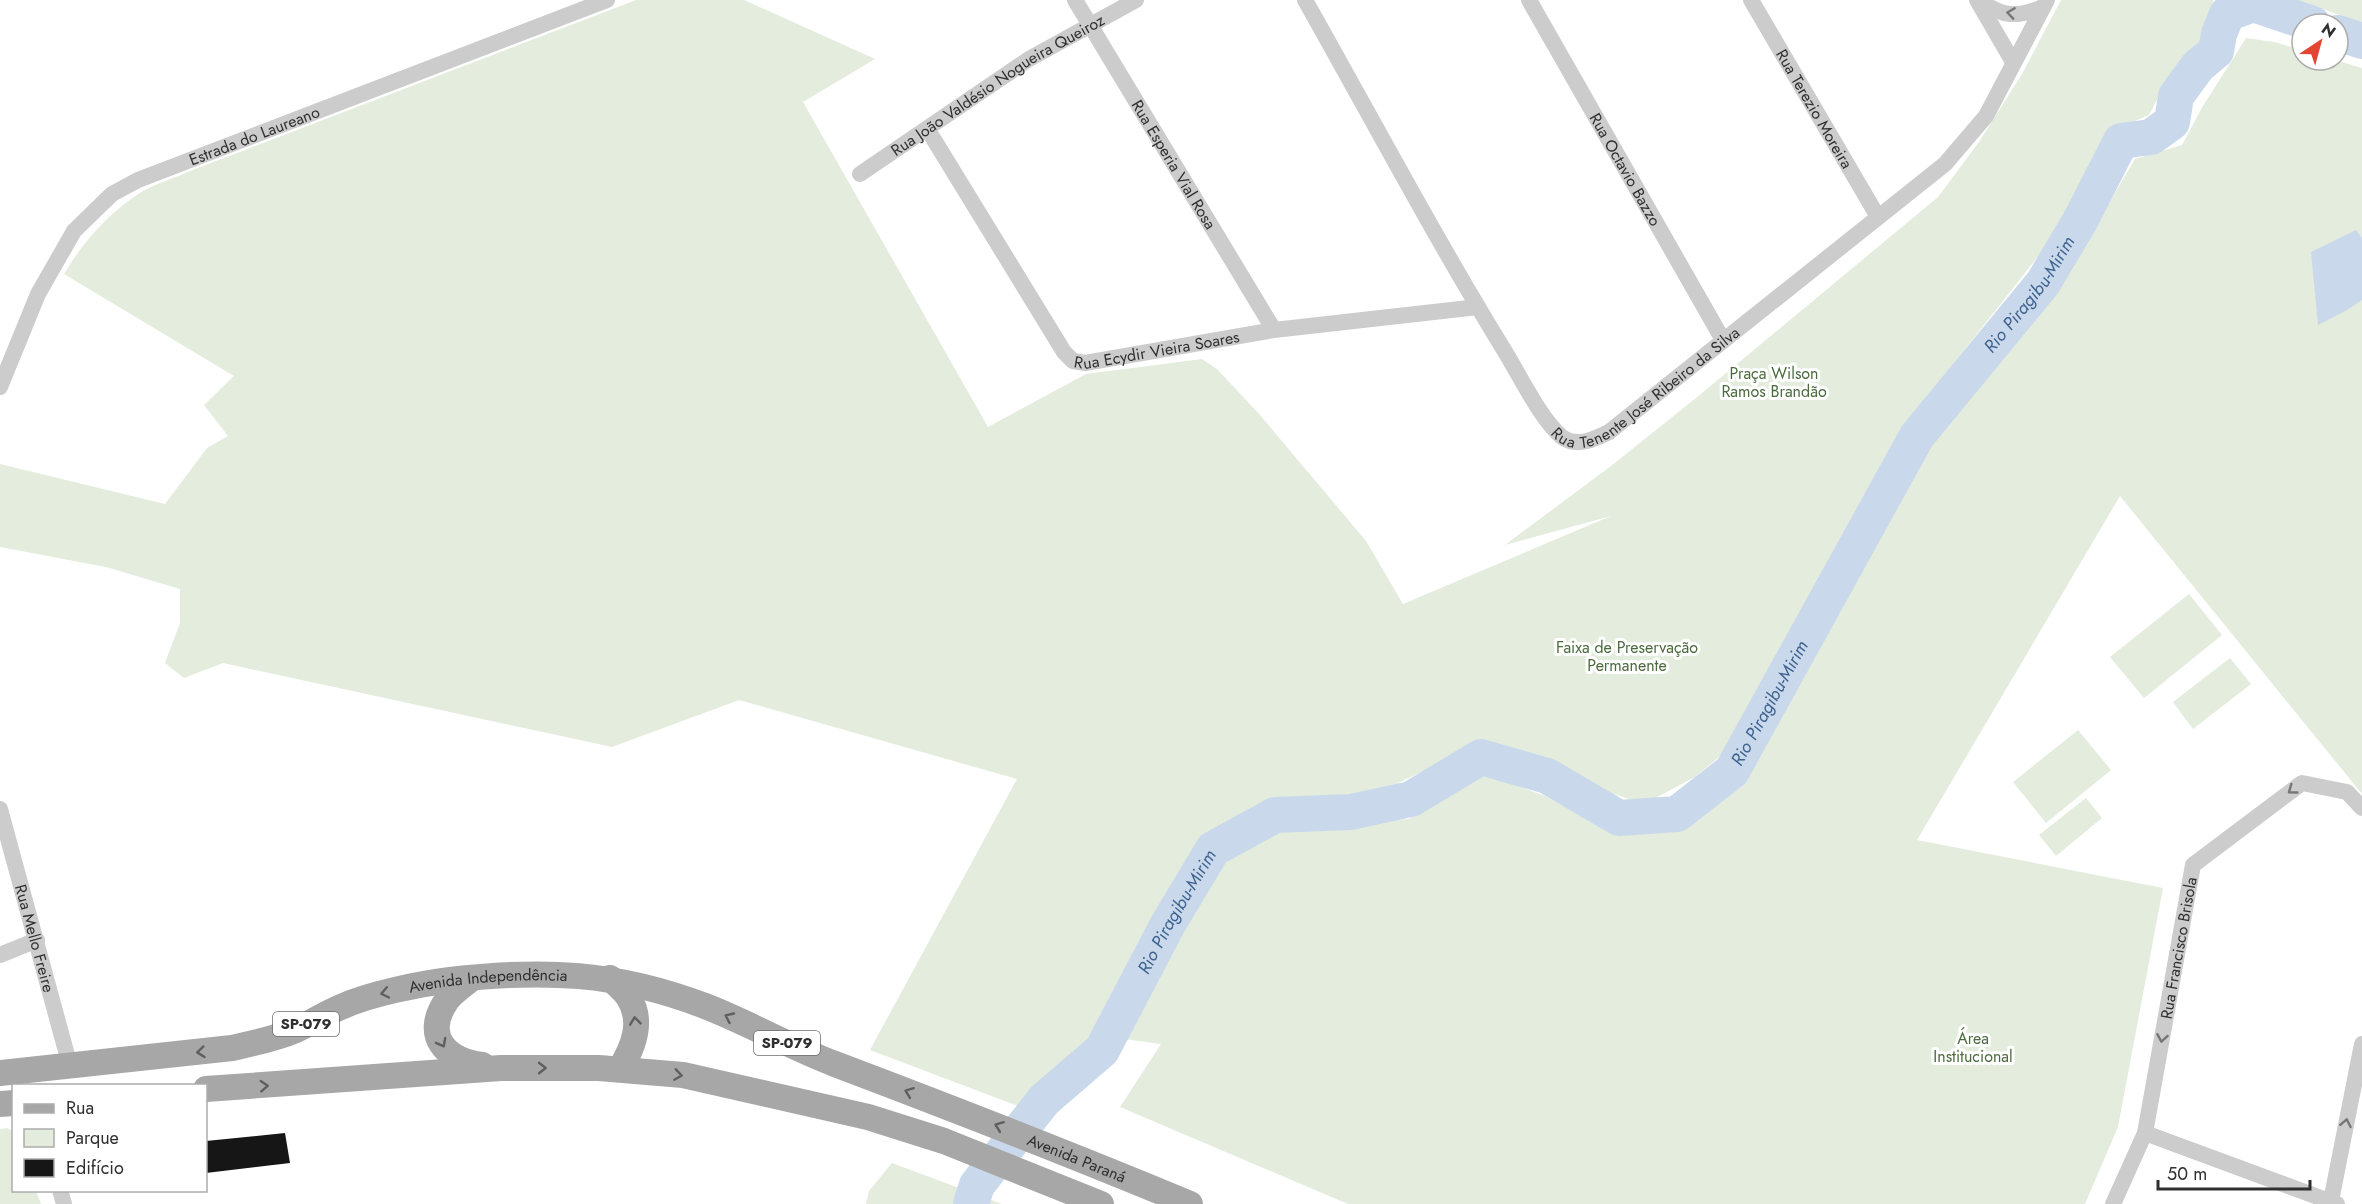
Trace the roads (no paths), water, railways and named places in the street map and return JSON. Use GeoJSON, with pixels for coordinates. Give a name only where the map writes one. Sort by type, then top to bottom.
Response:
{"type":"FeatureCollection","features":[{"type":"Feature","properties":{"kind":"main road","name":"Avenida Independência"},"geometry":{"type":"LineString","coordinates":[[0,1073],[232,1048],[296,1030],[341,1006],[366,998],[447,980],[526,974],[570,974],[610,978],[651,988],[706,1006],[826,1060],[964,1113]]}},
{"type":"Feature","properties":{"kind":"main road"},"geometry":{"type":"LineString","coordinates":[[471,978],[448,999],[438,1016],[437,1037],[448,1054],[464,1062],[501,1068]]}},
{"type":"Feature","properties":{"kind":"main road"},"geometry":{"type":"LineString","coordinates":[[207,1089],[501,1068],[620,1069],[635,1041],[637,1020],[629,998],[610,978]]}},
{"type":"Feature","properties":{"kind":"main road","name":"Avenida Paraná"},"geometry":{"type":"LineString","coordinates":[[620,1069],[683,1075],[868,1117],[944,1141],[1101,1204]]}},
{"type":"Feature","properties":{"kind":"main road","name":"Avenida Paraná"},"geometry":{"type":"LineString","coordinates":[[964,1113],[1190,1204]]}},
{"type":"Feature","properties":{"kind":"street","name":"Estrada do Laureano"},"geometry":{"type":"LineString","coordinates":[[0,387],[38,294],[60,255],[74,231],[112,195],[138,180],[607,0]]}},
{"type":"Feature","properties":{"kind":"street","name":"Rua Esperia Vial Rosa"},"geometry":{"type":"LineString","coordinates":[[1075,0],[1274,330]]}},
{"type":"Feature","properties":{"kind":"street","name":"Rua João Valdésio Nogueira Queiroz"},"geometry":{"type":"LineString","coordinates":[[860,174],[928,130],[1029,59],[1136,0]]}},
{"type":"Feature","properties":{"kind":"street","name":"Rua Tenente José Ribeiro da Silva"},"geometry":{"type":"LineString","coordinates":[[1305,0],[1478,307],[1547,420],[1563,438],[1590,442],[1610,432],[1945,164],[1986,116],[2045,3]]}},
{"type":"Feature","properties":{"kind":"street","name":"Rua Octavio Bazzo"},"geometry":{"type":"LineString","coordinates":[[1529,0],[1723,340]]}},
{"type":"Feature","properties":{"kind":"street","name":"Rua Terezio Moreira"},"geometry":{"type":"LineString","coordinates":[[1751,0],[1878,217]]}},
{"type":"Feature","properties":{"kind":"street"},"geometry":{"type":"LineString","coordinates":[[1979,0],[2003,13],[2023,15],[2045,3]]}},
{"type":"Feature","properties":{"kind":"street"},"geometry":{"type":"LineString","coordinates":[[1979,0],[2013,62]]}},
{"type":"Feature","properties":{"kind":"street","name":"Rua Ecydir Vieira Soares"},"geometry":{"type":"LineString","coordinates":[[928,130],[1064,352],[1073,362],[1085,363],[1274,330],[1478,307]]}},
{"type":"Feature","properties":{"kind":"street","name":"Rua Francisco Brisola"},"geometry":{"type":"LineString","coordinates":[[2113,1204],[2145,1133],[2193,865],[2302,783],[2347,792],[2362,808]]}},
{"type":"Feature","properties":{"kind":"street","name":"Rua Mello Freire"},"geometry":{"type":"LineString","coordinates":[[0,809],[70,1066]]}},
{"type":"Feature","properties":{"kind":"street"},"geometry":{"type":"LineString","coordinates":[[0,955],[37,940]]}},
{"type":"Feature","properties":{"kind":"street"},"geometry":{"type":"LineString","coordinates":[[2145,1133],[2334,1203],[2362,1044]]}},
{"type":"Feature","properties":{"kind":"water"},"geometry":{"type":"Polygon","coordinates":[[[2356,230],[2362,238],[2362,300],[2318,325],[2311,252],[2356,230]]]}},
{"type":"Feature","properties":{"kind":"waterway","name":"Rio Piragibu-Mirim"},"geometry":{"type":"LineString","coordinates":[[971,1204],[977,1185],[1044,1100],[1102,1050],[1168,924],[1213,849],[1275,815],[1351,812],[1411,799],[1481,757],[1547,776],[1619,818],[1677,814],[1732,771],[1917,436],[2043,283],[2080,221],[2121,141],[2151,137],[2172,122],[2176,96],[2198,66],[2216,51],[2219,34],[2227,14],[2253,4],[2290,16]]}},
{"type":"Feature","properties":{"kind":"waterway","name":"Rio Piragibu-Mirim"},"geometry":{"type":"LineString","coordinates":[[2350,37],[2362,41]]}},
{"type":"Feature","properties":{"kind":"park label","name":"Praça Wilson Ramos Brandão"},"geometry":{"type":"Point","coordinates":[1774,382]}},
{"type":"Feature","properties":{"kind":"park label","name":"Faixa de Preservação Permanente"},"geometry":{"type":"Point","coordinates":[1627,656]}},
{"type":"Feature","properties":{"kind":"park label","name":"Área Institucional"},"geometry":{"type":"Point","coordinates":[1973,1047]}}]}
